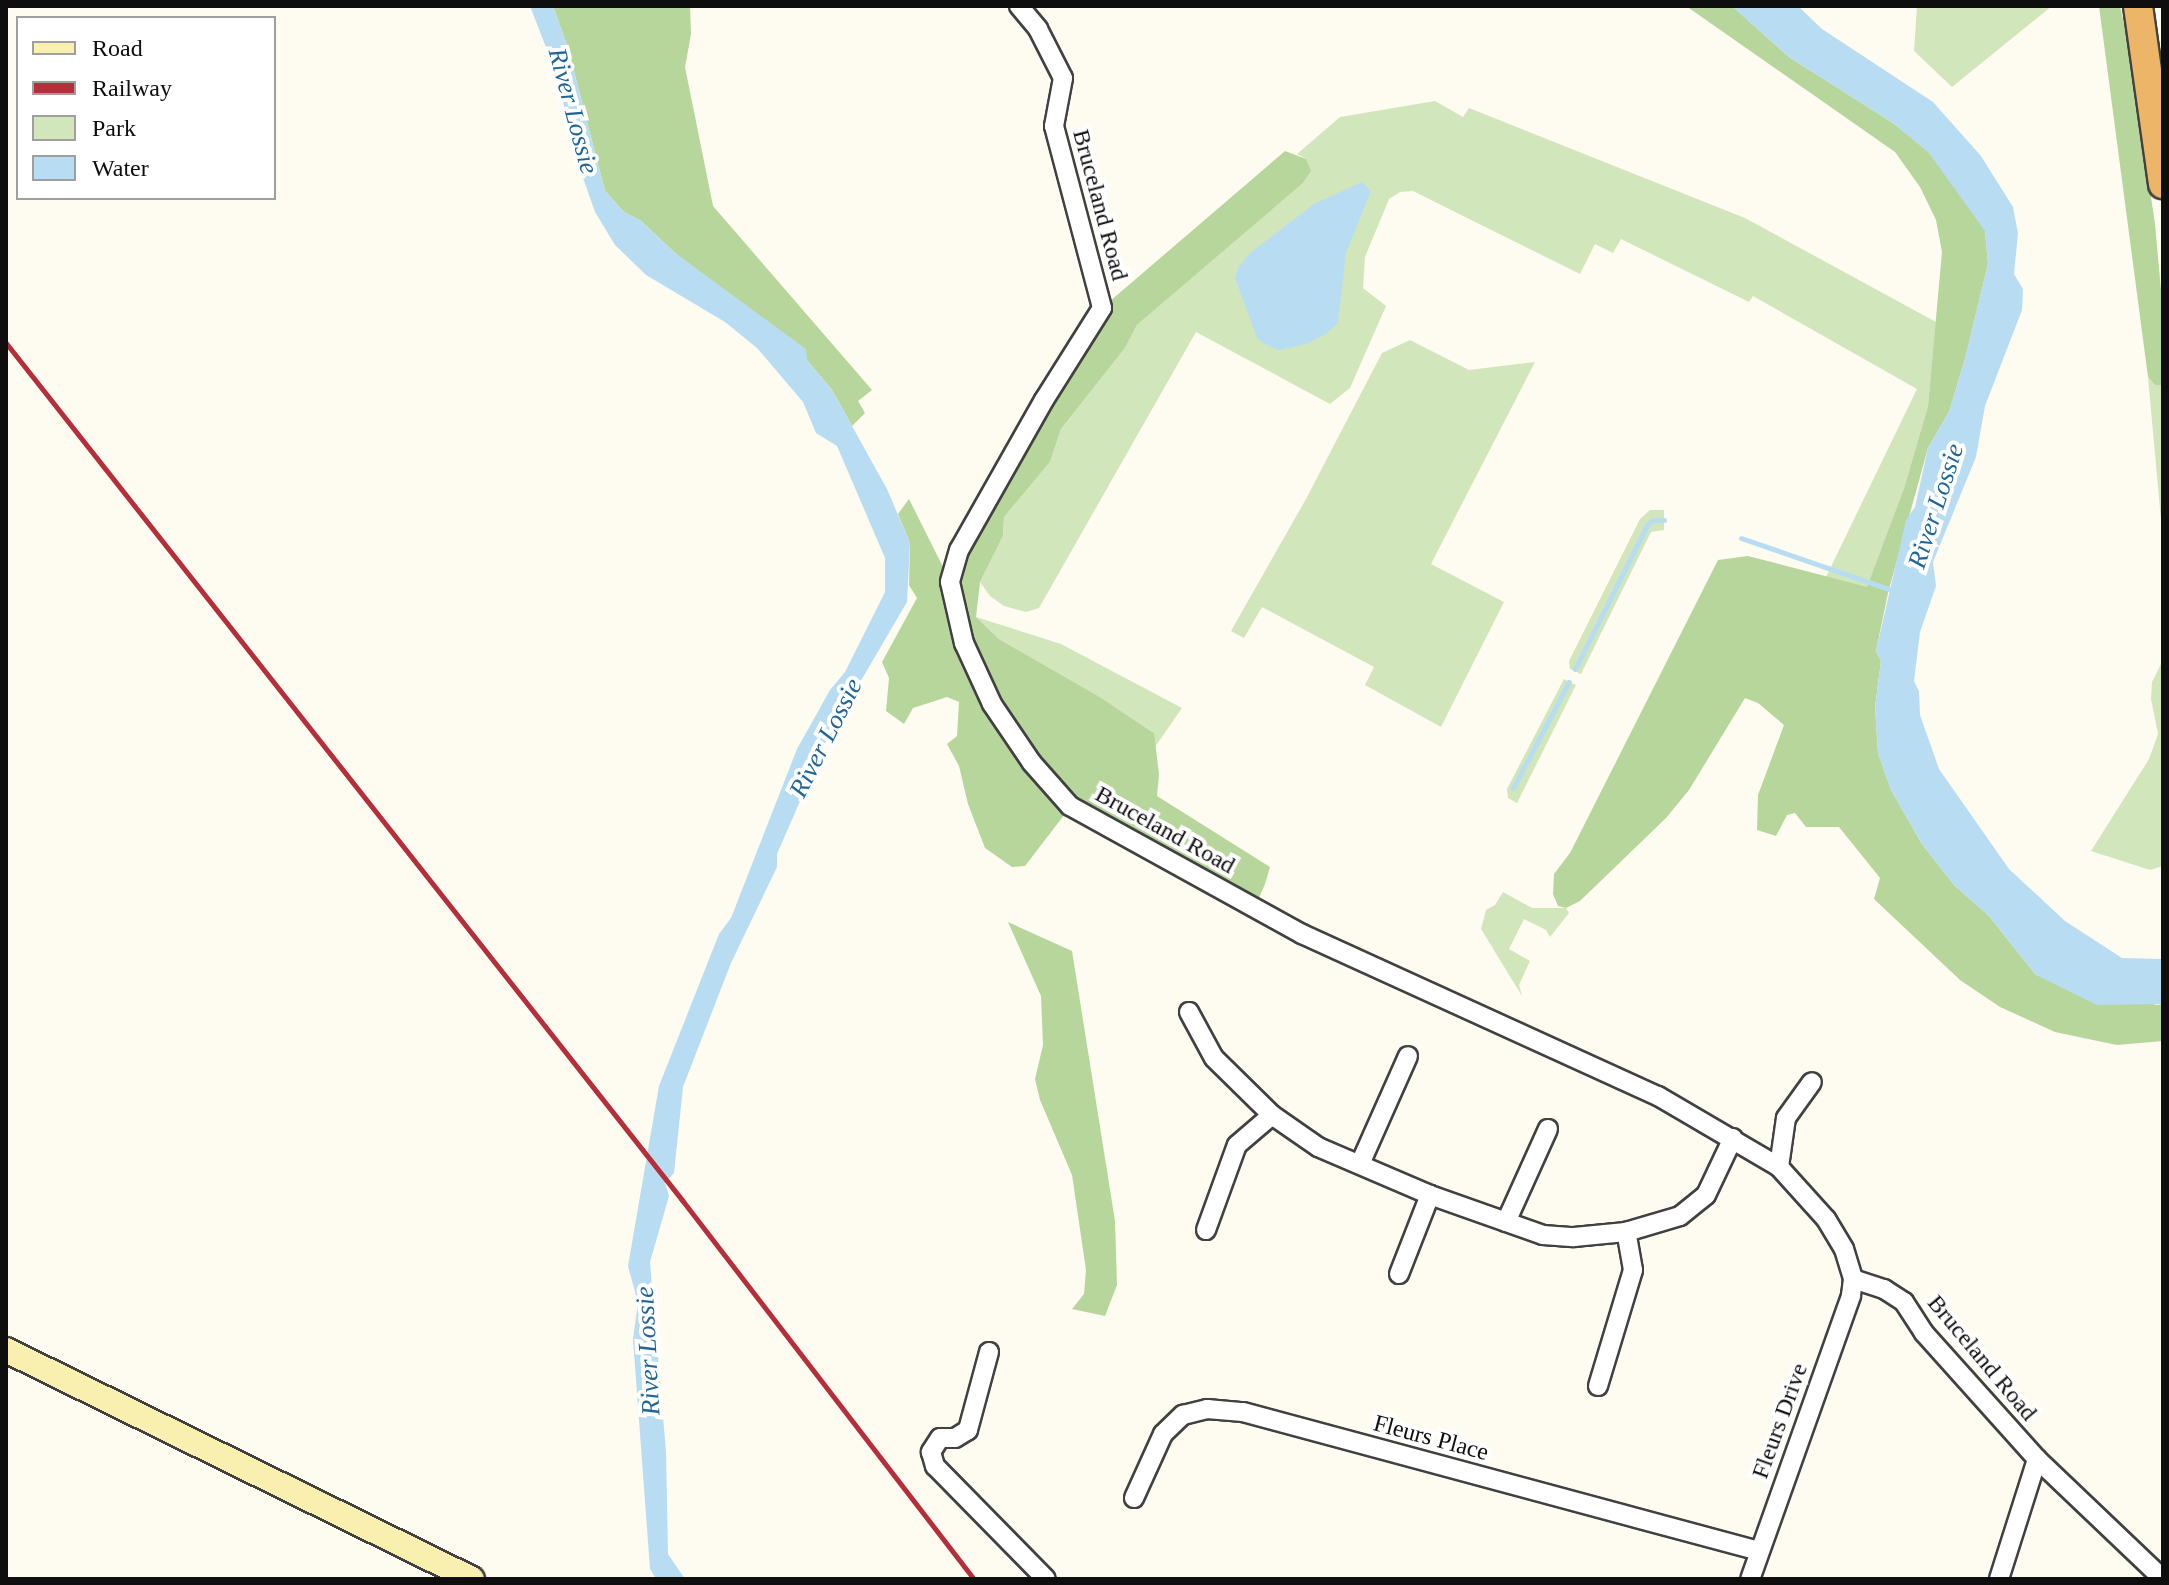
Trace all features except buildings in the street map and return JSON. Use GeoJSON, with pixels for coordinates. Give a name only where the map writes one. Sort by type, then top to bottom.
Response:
{"type":"FeatureCollection","features":[{"type":"Feature","properties":{"kind":"highway"},"geometry":{"type":"LineString","coordinates":[[2138,6],[2163,184]]}},
{"type":"Feature","properties":{"kind":"main road"},"geometry":{"type":"LineString","coordinates":[[6,1350],[472,1579]]}},
{"type":"Feature","properties":{"kind":"street","name":"Bruceland Road"},"geometry":{"type":"LineString","coordinates":[[1019,6],[1038,29],[1063,78],[1054,126],[1102,308],[1044,400],[959,550],[950,582],[964,643],[992,704],[1032,763],[1070,806],[1302,934],[1554,1045],[1658,1096],[1779,1167],[1826,1219],[1844,1249],[1853,1279],[1884,1289],[1904,1302],[1924,1333],[2037,1459],[2163,1579]]}},
{"type":"Feature","properties":{"kind":"street"},"geometry":{"type":"LineString","coordinates":[[1189,1012],[1214,1058],[1272,1115],[1318,1147],[1430,1195],[1543,1235],[1574,1237],[1626,1232],[1680,1216],[1706,1195],[1733,1138]]}},
{"type":"Feature","properties":{"kind":"street"},"geometry":{"type":"LineString","coordinates":[[1360,1164],[1408,1056]]}},
{"type":"Feature","properties":{"kind":"street"},"geometry":{"type":"LineString","coordinates":[[1779,1167],[1786,1118],[1812,1082]]}},
{"type":"Feature","properties":{"kind":"street"},"geometry":{"type":"LineString","coordinates":[[1206,1230],[1237,1145],[1272,1115]]}},
{"type":"Feature","properties":{"kind":"street"},"geometry":{"type":"LineString","coordinates":[[1506,1222],[1548,1129]]}},
{"type":"Feature","properties":{"kind":"street"},"geometry":{"type":"LineString","coordinates":[[1399,1274],[1430,1195]]}},
{"type":"Feature","properties":{"kind":"street"},"geometry":{"type":"LineString","coordinates":[[1598,1386],[1633,1270],[1626,1232]]}},
{"type":"Feature","properties":{"kind":"street","name":"Fleurs Drive"},"geometry":{"type":"LineString","coordinates":[[1750,1579],[1851,1296],[1853,1279]]}},
{"type":"Feature","properties":{"kind":"street"},"geometry":{"type":"LineString","coordinates":[[989,1352],[968,1430],[955,1438],[940,1438],[931,1452],[935,1466],[1046,1579]]}},
{"type":"Feature","properties":{"kind":"street","name":"Fleurs Place"},"geometry":{"type":"LineString","coordinates":[[1134,1498],[1163,1434],[1183,1415],[1207,1409],[1243,1412],[1759,1551]]}},
{"type":"Feature","properties":{"kind":"street"},"geometry":{"type":"LineString","coordinates":[[1999,1579],[2037,1459]]}},
{"type":"Feature","properties":{"kind":"green space"},"geometry":{"type":"Polygon","coordinates":[[[553,6],[690,6],[691,34],[685,67],[713,206],[872,390],[858,401],[865,413],[852,426],[832,390],[807,360],[732,296],[675,253],[641,221],[624,212],[605,191],[568,48],[553,6]]]}},
{"type":"Feature","properties":{"kind":"green space"},"geometry":{"type":"Polygon","coordinates":[[[1686,6],[1732,6],[1789,57],[1893,123],[1930,153],[1985,230],[1988,264],[1965,359],[1949,412],[1928,448],[1888,593],[1876,651],[1881,661],[1875,707],[1878,753],[1891,790],[1922,844],[1954,885],[1989,916],[2036,975],[2163,1004],[2163,1041],[2117,1045],[2055,1032],[2000,1007],[1960,980],[1874,899],[1880,878],[1839,827],[1806,827],[1795,813],[1787,815],[1776,836],[1757,830],[1758,795],[1784,725],[1758,703],[1745,698],[1689,790],[1666,818],[1580,901],[1566,908],[1558,906],[1553,894],[1554,874],[1570,853],[1718,560],[1748,556],[1867,587],[1904,488],[1928,406],[1942,252],[1936,220],[1920,187],[1895,152],[1686,6]]]}},
{"type":"Feature","properties":{"kind":"green space"},"geometry":{"type":"Polygon","coordinates":[[[1917,6],[2052,6],[1952,87],[1914,51],[1917,6]]]}},
{"type":"Feature","properties":{"kind":"green space"},"geometry":{"type":"Polygon","coordinates":[[[2099,6],[2120,6],[2128,42],[2155,224],[2161,290],[2163,385],[2155,385],[2148,377],[2099,6]]]}},
{"type":"Feature","properties":{"kind":"green space"},"geometry":{"type":"Polygon","coordinates":[[[1435,101],[1463,117],[1469,108],[1745,218],[1936,322],[1928,406],[1904,488],[1867,588],[1826,577],[1917,389],[1753,296],[1749,302],[1621,239],[1613,253],[1595,244],[1580,274],[1413,191],[1400,192],[1389,199],[1365,257],[1363,288],[1386,306],[1350,388],[1330,404],[1196,332],[1039,608],[1026,612],[1004,606],[990,596],[980,582],[1003,536],[1004,517],[1050,462],[1061,429],[1125,348],[1137,325],[1302,184],[1306,159],[1297,154],[1340,117],[1435,101]]]}},
{"type":"Feature","properties":{"kind":"green space"},"geometry":{"type":"Polygon","coordinates":[[[1285,151],[1306,159],[1311,171],[1302,184],[1137,325],[1125,348],[1061,429],[1050,462],[1004,517],[1003,536],[980,582],[976,617],[999,639],[1100,697],[1154,733],[1159,774],[1157,796],[1270,867],[1265,884],[1258,900],[1071,806],[1025,866],[1012,867],[985,848],[968,804],[959,766],[947,744],[957,736],[959,702],[947,697],[913,708],[904,724],[886,711],[889,678],[882,662],[917,598],[909,585],[910,543],[898,514],[909,499],[950,581],[1102,308],[1285,151]]]}},
{"type":"Feature","properties":{"kind":"green space"},"geometry":{"type":"Polygon","coordinates":[[[1410,340],[1469,370],[1535,362],[1431,564],[1504,602],[1441,727],[1365,685],[1374,667],[1262,607],[1244,638],[1231,631],[1306,499],[1382,353],[1410,340]]]}},
{"type":"Feature","properties":{"kind":"green space"},"geometry":{"type":"Polygon","coordinates":[[[2148,377],[2155,385],[2163,385],[2163,542],[2148,377]]]}},
{"type":"Feature","properties":{"kind":"green space"},"geometry":{"type":"Polygon","coordinates":[[[1650,510],[1664,510],[1664,530],[1651,532],[1581,674],[1570,669],[1569,661],[1640,519],[1650,510]]]}},
{"type":"Feature","properties":{"kind":"green space"},"geometry":{"type":"Polygon","coordinates":[[[976,617],[1061,644],[1182,708],[1155,747],[1153,732],[1100,697],[999,639],[976,617]]]}},
{"type":"Feature","properties":{"kind":"green space"},"geometry":{"type":"Polygon","coordinates":[[[2163,660],[2163,866],[2150,870],[2091,851],[2149,759],[2158,734],[2151,699],[2152,682],[2163,660]]]}},
{"type":"Feature","properties":{"kind":"green space"},"geometry":{"type":"Polygon","coordinates":[[[1564,679],[1576,685],[1517,803],[1508,798],[1507,789],[1564,679]]]}},
{"type":"Feature","properties":{"kind":"green space"},"geometry":{"type":"Polygon","coordinates":[[[1503,892],[1532,908],[1566,908],[1569,913],[1550,937],[1546,930],[1524,919],[1509,949],[1530,961],[1519,985],[1522,996],[1481,929],[1486,910],[1495,905],[1503,892]]]}},
{"type":"Feature","properties":{"kind":"green space"},"geometry":{"type":"Polygon","coordinates":[[[1008,922],[1072,951],[1115,1221],[1117,1285],[1105,1316],[1072,1309],[1084,1294],[1086,1270],[1072,1175],[1040,1100],[1035,1079],[1043,1045],[1041,996],[1008,922]]]}},
{"type":"Feature","properties":{"kind":"water","name":"River Lossie"},"geometry":{"type":"Polygon","coordinates":[[[530,6],[553,6],[568,48],[605,191],[624,212],[641,221],[675,253],[806,349],[807,360],[832,390],[887,489],[910,543],[907,602],[828,737],[777,854],[777,867],[731,963],[683,1087],[674,1173],[665,1183],[669,1196],[650,1262],[666,1452],[668,1554],[685,1579],[656,1579],[650,1569],[633,1339],[638,1303],[628,1266],[659,1086],[719,934],[731,918],[797,749],[830,690],[845,672],[885,592],[885,558],[837,446],[816,433],[803,402],[757,348],[725,322],[646,275],[615,245],[595,212],[554,68],[530,6]]]}},
{"type":"Feature","properties":{"kind":"water","name":"River Lossie"},"geometry":{"type":"Polygon","coordinates":[[[1732,6],[1798,6],[1822,29],[1933,102],[1981,156],[2013,207],[2018,233],[2014,274],[2023,289],[2022,310],[1985,406],[1976,457],[1933,562],[1936,586],[1920,632],[1914,681],[1919,691],[1920,715],[1939,769],[2009,869],[2065,921],[2122,958],[2163,959],[2163,1004],[2097,1005],[2036,975],[1989,916],[1954,885],[1922,844],[1891,790],[1878,753],[1875,707],[1881,661],[1876,651],[1906,520],[1915,507],[1928,448],[1949,412],[1965,359],[1988,264],[1985,231],[1929,153],[1893,123],[1789,57],[1732,6]]]}},
{"type":"Feature","properties":{"kind":"water"},"geometry":{"type":"Polygon","coordinates":[[[1362,182],[1371,191],[1346,253],[1338,323],[1326,334],[1306,344],[1279,350],[1268,346],[1257,338],[1235,278],[1238,268],[1250,253],[1314,204],[1362,182]]]}},
{"type":"Feature","properties":{"kind":"waterway"},"geometry":{"type":"LineString","coordinates":[[1575,669],[1647,525],[1652,520],[1664,520]]}},
{"type":"Feature","properties":{"kind":"waterway"},"geometry":{"type":"LineString","coordinates":[[1741,538],[1895,591]]}},
{"type":"Feature","properties":{"kind":"waterway"},"geometry":{"type":"LineString","coordinates":[[1513,788],[1569,682]]}},
{"type":"Feature","properties":{"kind":"railway"},"geometry":{"type":"LineString","coordinates":[[6,343],[682,1200],[974,1579]]}}]}
